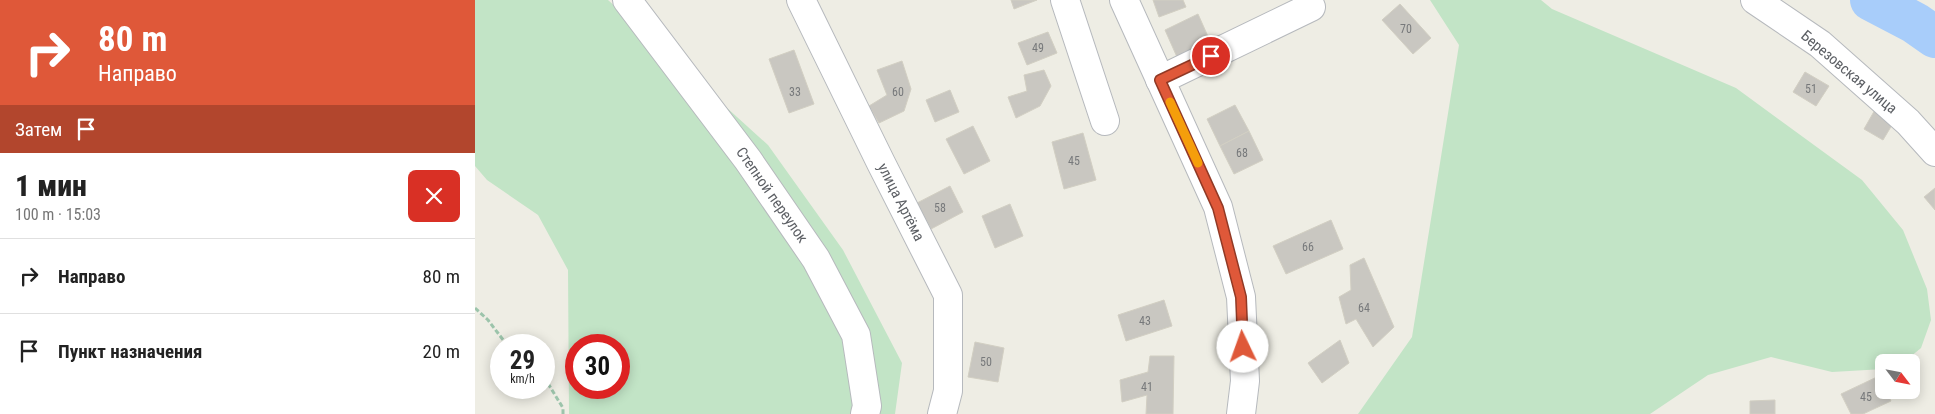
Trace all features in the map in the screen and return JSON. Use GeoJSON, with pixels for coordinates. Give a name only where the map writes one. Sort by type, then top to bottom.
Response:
{"type":"FeatureCollection","features":[{"type":"Feature","properties":{"kind":"street","name":"Степной переулок"},"geometry":{"type":"LineString","coordinates":[[627,0],[748,160],[816,259],[856,335],[867,406],[865,414]]}},
{"type":"Feature","properties":{"kind":"street","name":"улица Артёма"},"geometry":{"type":"LineString","coordinates":[[801,0],[948,295],[948,391],[942,414]]}},
{"type":"Feature","properties":{"kind":"street"},"geometry":{"type":"LineString","coordinates":[[1065,0],[1105,121]]}},
{"type":"Feature","properties":{"kind":"street"},"geometry":{"type":"LineString","coordinates":[[1124,0],[1218,208],[1241,297],[1245,381],[1241,414]]}},
{"type":"Feature","properties":{"kind":"street","name":"Березовская улица"},"geometry":{"type":"LineString","coordinates":[[1755,0],[1820,44],[1908,122],[1935,152]]}},
{"type":"Feature","properties":{"kind":"street"},"geometry":{"type":"LineString","coordinates":[[1160,80],[1311,8]]}},
{"type":"Feature","properties":{"kind":"path"},"geometry":{"type":"LineString","coordinates":[[475,308],[488,320],[499,334]]}},
{"type":"Feature","properties":{"kind":"path"},"geometry":{"type":"LineString","coordinates":[[555,395],[563,408],[563,414]]}},
{"type":"Feature","properties":{"kind":"green space"},"geometry":{"type":"Polygon","coordinates":[[[475,0],[608,0],[768,145],[843,250],[902,363],[895,414],[569,414],[569,399],[630,399],[630,334],[568,334],[568,270],[538,215],[487,180],[475,166],[475,0]]]}},
{"type":"Feature","properties":{"kind":"green space"},"geometry":{"type":"Polygon","coordinates":[[[1430,0],[1541,0],[1552,9],[1736,88],[1862,180],[1903,230],[1927,289],[1931,320],[1921,348],[1914,354],[1875,354],[1875,370],[1832,372],[1771,357],[1708,375],[1650,414],[1358,414],[1412,337],[1459,45],[1430,0]]]}},
{"type":"Feature","properties":{"kind":"building"},"geometry":{"type":"Polygon","coordinates":[[[1011,0],[1037,0],[1014,9],[1011,0]]]}},
{"type":"Feature","properties":{"kind":"building"},"geometry":{"type":"Polygon","coordinates":[[[1153,0],[1183,0],[1186,7],[1159,17],[1153,0]]]}},
{"type":"Feature","properties":{"kind":"building"},"geometry":{"type":"Polygon","coordinates":[[[1400,4],[1431,38],[1413,54],[1382,20],[1400,4]]]}},
{"type":"Feature","properties":{"kind":"building"},"geometry":{"type":"Polygon","coordinates":[[[1198,14],[1210,41],[1177,57],[1165,30],[1198,14]]]}},
{"type":"Feature","properties":{"kind":"building"},"geometry":{"type":"Polygon","coordinates":[[[1048,32],[1057,53],[1027,65],[1018,43],[1048,32]]]}},
{"type":"Feature","properties":{"kind":"building"},"geometry":{"type":"Polygon","coordinates":[[[794,50],[814,104],[789,113],[769,59],[794,50]]]}},
{"type":"Feature","properties":{"kind":"building"},"geometry":{"type":"Polygon","coordinates":[[[902,61],[911,89],[904,111],[879,123],[869,106],[887,95],[877,70],[902,61]]]}},
{"type":"Feature","properties":{"kind":"building"},"geometry":{"type":"Polygon","coordinates":[[[1044,70],[1051,86],[1040,106],[1016,118],[1008,97],[1027,91],[1024,75],[1044,70]]]}},
{"type":"Feature","properties":{"kind":"building"},"geometry":{"type":"Polygon","coordinates":[[[1805,72],[1829,86],[1816,106],[1793,92],[1805,72]]]}},
{"type":"Feature","properties":{"kind":"building"},"geometry":{"type":"Polygon","coordinates":[[[950,90],[959,112],[935,122],[926,100],[950,90]]]}},
{"type":"Feature","properties":{"kind":"building"},"geometry":{"type":"Polygon","coordinates":[[[1235,105],[1249,131],[1220,146],[1207,119],[1235,105]]]}},
{"type":"Feature","properties":{"kind":"building"},"geometry":{"type":"Polygon","coordinates":[[[1876,108],[1895,120],[1883,140],[1864,129],[1876,108]]]}},
{"type":"Feature","properties":{"kind":"building"},"geometry":{"type":"Polygon","coordinates":[[[973,126],[990,161],[964,174],[946,139],[973,126]]]}},
{"type":"Feature","properties":{"kind":"building"},"geometry":{"type":"Polygon","coordinates":[[[1249,131],[1263,160],[1234,174],[1220,146],[1249,131]]]}},
{"type":"Feature","properties":{"kind":"building"},"geometry":{"type":"Polygon","coordinates":[[[1083,133],[1096,180],[1064,189],[1052,142],[1083,133]]]}},
{"type":"Feature","properties":{"kind":"building"},"geometry":{"type":"Polygon","coordinates":[[[950,186],[963,212],[931,229],[917,203],[950,186]]]}},
{"type":"Feature","properties":{"kind":"building"},"geometry":{"type":"Polygon","coordinates":[[[1935,188],[1935,210],[1924,197],[1935,188]]]}},
{"type":"Feature","properties":{"kind":"building"},"geometry":{"type":"Polygon","coordinates":[[[1010,204],[1023,236],[995,248],[982,216],[1010,204]]]}},
{"type":"Feature","properties":{"kind":"building"},"geometry":{"type":"Polygon","coordinates":[[[1331,220],[1343,249],[1286,274],[1273,246],[1331,220]]]}},
{"type":"Feature","properties":{"kind":"building"},"geometry":{"type":"Polygon","coordinates":[[[1364,258],[1394,327],[1373,347],[1356,319],[1346,324],[1339,297],[1351,290],[1350,265],[1364,258]]]}},
{"type":"Feature","properties":{"kind":"building"},"geometry":{"type":"Polygon","coordinates":[[[1164,300],[1172,326],[1126,341],[1118,315],[1164,300]]]}},
{"type":"Feature","properties":{"kind":"building"},"geometry":{"type":"Polygon","coordinates":[[[1340,340],[1349,363],[1322,383],[1308,363],[1340,340]]]}},
{"type":"Feature","properties":{"kind":"building"},"geometry":{"type":"Polygon","coordinates":[[[975,342],[1004,348],[998,382],[968,377],[975,342]]]}},
{"type":"Feature","properties":{"kind":"building"},"geometry":{"type":"Polygon","coordinates":[[[1150,356],[1174,356],[1173,414],[1146,414],[1147,395],[1122,402],[1120,380],[1148,372],[1150,356]]]}},
{"type":"Feature","properties":{"kind":"building"},"geometry":{"type":"Polygon","coordinates":[[[1875,378],[1875,399],[1890,399],[1891,401],[1863,414],[1851,414],[1841,394],[1875,378]]]}},
{"type":"Feature","properties":{"kind":"building"},"geometry":{"type":"Polygon","coordinates":[[[1775,400],[1775,414],[1750,414],[1750,401],[1775,400]]]}},
{"type":"Feature","properties":{"kind":"waterway"},"geometry":{"type":"LineString","coordinates":[[1871,0],[1915,23],[1935,37]]}},
{"type":"Feature","properties":{"kind":"slow traffic"},"geometry":{"type":"LineString","coordinates":[[1170,102],[1198,163]]}},
{"type":"Feature","properties":{"kind":"route"},"geometry":{"type":"LineString","coordinates":[[1211,56],[1160,80],[1218,208],[1241,297],[1243,347]]}}]}
